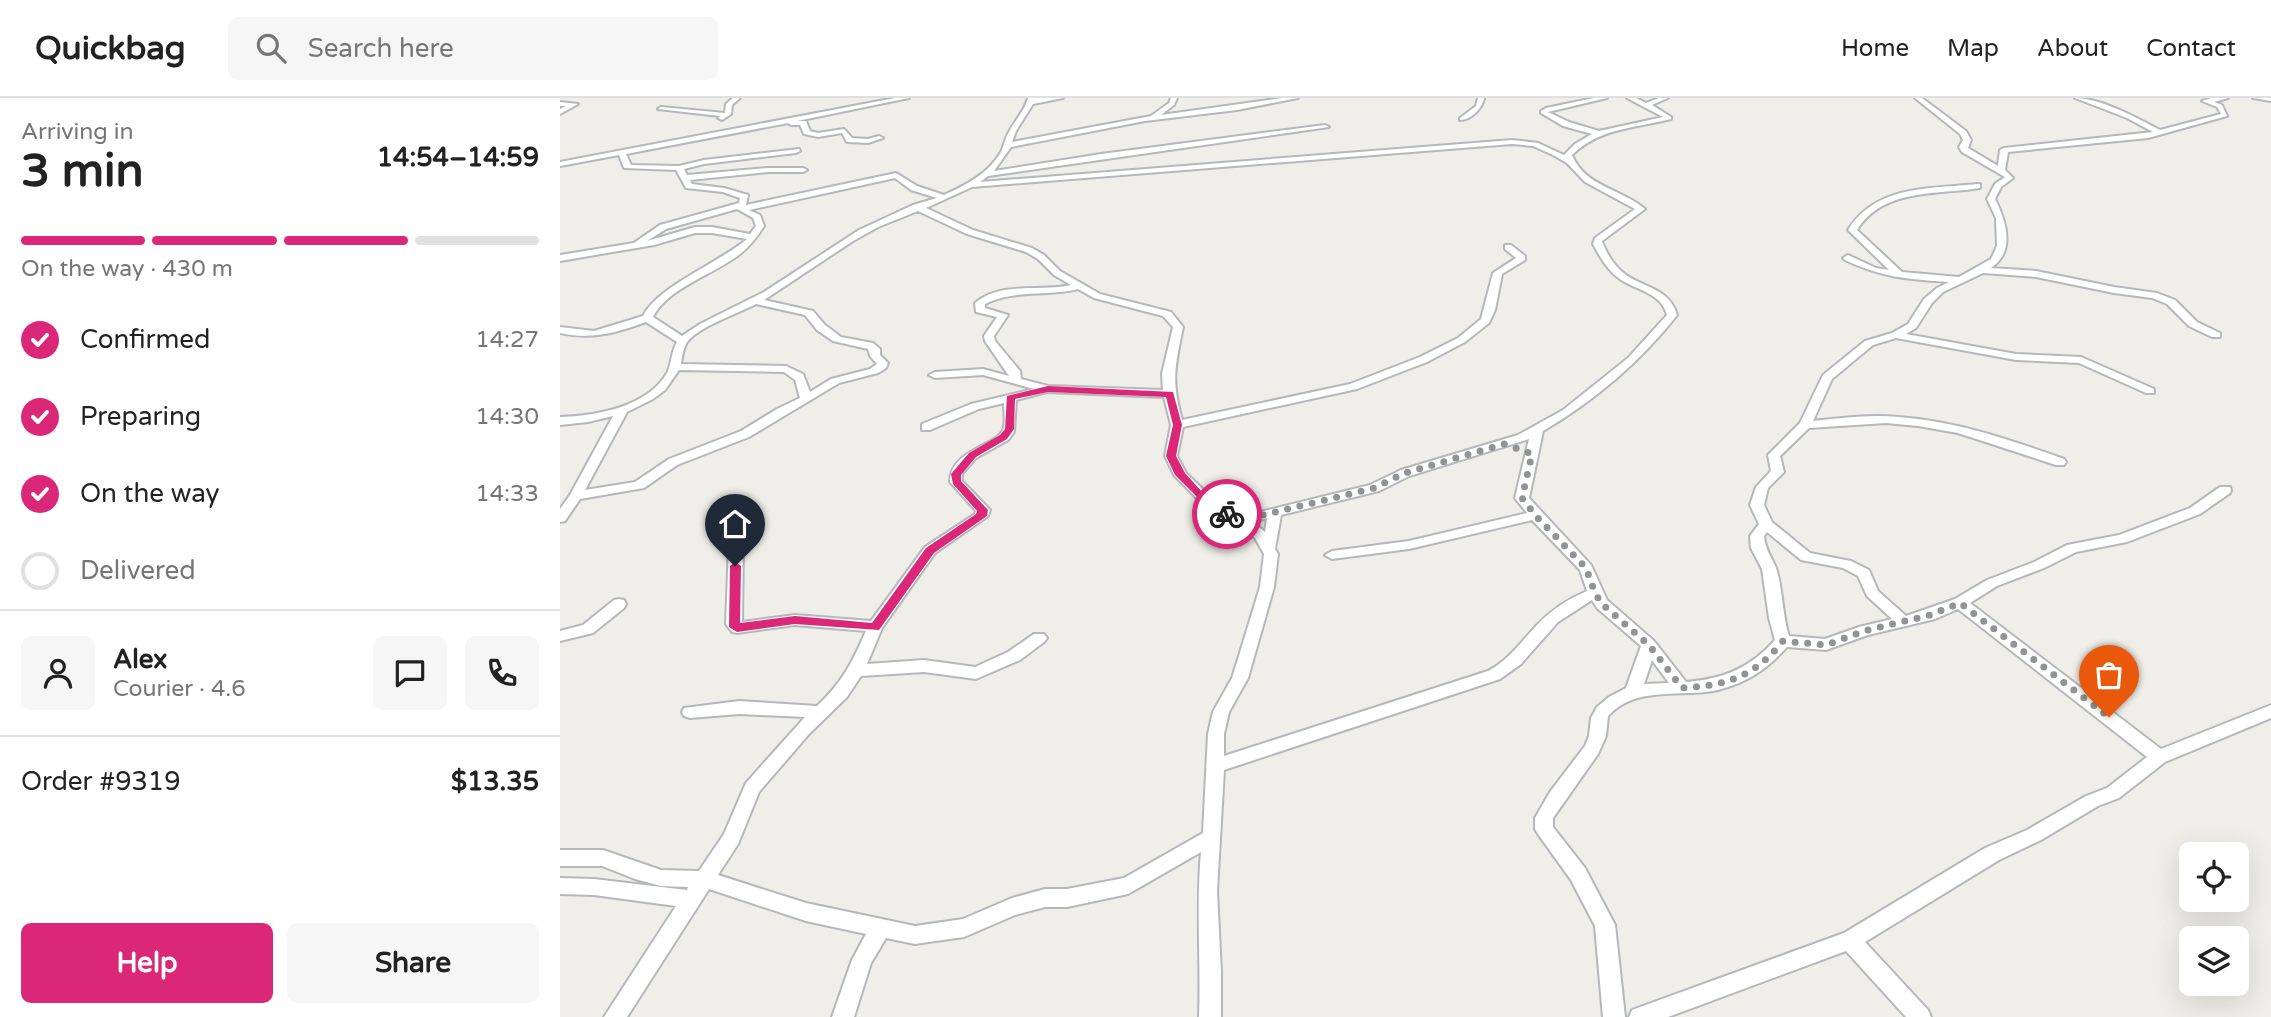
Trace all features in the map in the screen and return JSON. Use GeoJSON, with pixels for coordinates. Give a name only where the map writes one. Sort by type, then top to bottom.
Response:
{"type":"FeatureCollection","features":[{"type":"Feature","properties":{"kind":"main road"},"geometry":{"type":"LineString","coordinates":[[2258,98],[2271,99]]}},
{"type":"Feature","properties":{"kind":"street"},"geometry":{"type":"LineString","coordinates":[[716,122],[727,115],[729,104],[737,98]]}},
{"type":"Feature","properties":{"kind":"street"},"geometry":{"type":"LineString","coordinates":[[560,164],[906,98]]}},
{"type":"Feature","properties":{"kind":"street"},"geometry":{"type":"LineString","coordinates":[[987,174],[1008,145],[1014,128],[1027,115],[1030,100],[1060,98]]}},
{"type":"Feature","properties":{"kind":"street"},"geometry":{"type":"LineString","coordinates":[[1153,117],[1172,104],[1174,98]]}},
{"type":"Feature","properties":{"kind":"street"},"geometry":{"type":"LineString","coordinates":[[1008,145],[1153,117],[1237,108],[1295,98]]}},
{"type":"Feature","properties":{"kind":"street"},"geometry":{"type":"LineString","coordinates":[[1462,119],[1479,107],[1480,98]]}},
{"type":"Feature","properties":{"kind":"street"},"geometry":{"type":"LineString","coordinates":[[1600,134],[1566,124],[1543,112],[1604,98]]}},
{"type":"Feature","properties":{"kind":"street"},"geometry":{"type":"LineString","coordinates":[[1569,161],[1568,155],[1573,149],[1600,134],[1670,117],[1630,98]]}},
{"type":"Feature","properties":{"kind":"street"},"geometry":{"type":"LineString","coordinates":[[1646,105],[1665,98]]}},
{"type":"Feature","properties":{"kind":"street"},"geometry":{"type":"LineString","coordinates":[[1918,98],[1964,133],[1967,140],[1963,147],[1965,150],[2004,176]]}},
{"type":"Feature","properties":{"kind":"street"},"geometry":{"type":"LineString","coordinates":[[2078,98],[2160,132]]}},
{"type":"Feature","properties":{"kind":"street"},"geometry":{"type":"LineString","coordinates":[[1991,199],[2004,176],[2002,153],[2008,149],[2094,142],[2160,132],[2225,114],[2220,106],[2205,101],[2225,98]]}},
{"type":"Feature","properties":{"kind":"street"},"geometry":{"type":"LineString","coordinates":[[560,104],[575,106],[560,112]]}},
{"type":"Feature","properties":{"kind":"street"},"geometry":{"type":"LineString","coordinates":[[814,134],[828,124],[850,115],[856,108]]}},
{"type":"Feature","properties":{"kind":"street"},"geometry":{"type":"LineString","coordinates":[[661,109],[727,115]]}},
{"type":"Feature","properties":{"kind":"street"},"geometry":{"type":"LineString","coordinates":[[765,124],[803,123],[807,132],[814,134],[845,131],[850,139],[862,142],[879,138]]}},
{"type":"Feature","properties":{"kind":"street"},"geometry":{"type":"LineString","coordinates":[[692,138],[708,126]]}},
{"type":"Feature","properties":{"kind":"street"},"geometry":{"type":"LineString","coordinates":[[560,421],[585,420],[623,409],[657,391],[672,375],[676,349],[682,341],[778,287],[821,255],[874,225],[969,185],[987,174],[1101,156],[1325,127]]}},
{"type":"Feature","properties":{"kind":"street"},"geometry":{"type":"LineString","coordinates":[[969,185],[1524,142],[1545,147],[1569,161],[1589,181],[1641,209],[1598,240],[1598,244],[1618,274],[1666,300],[1672,315],[1632,360],[1567,412],[1537,430],[1504,444],[1405,473],[1374,488],[1243,520]]}},
{"type":"Feature","properties":{"kind":"street"},"geometry":{"type":"LineString","coordinates":[[621,152],[626,166],[679,168],[704,162],[796,151]]}},
{"type":"Feature","properties":{"kind":"street"},"geometry":{"type":"LineString","coordinates":[[679,168],[689,186],[724,190],[745,197],[741,207]]}},
{"type":"Feature","properties":{"kind":"street"},"geometry":{"type":"LineString","coordinates":[[685,178],[768,170],[803,170]]}},
{"type":"Feature","properties":{"kind":"street"},"geometry":{"type":"LineString","coordinates":[[635,245],[663,227],[741,207],[890,176],[900,176],[914,188],[942,197]]}},
{"type":"Feature","properties":{"kind":"street"},"geometry":{"type":"LineString","coordinates":[[1899,275],[1853,233],[1858,217],[1907,193],[1977,186],[2004,176]]}},
{"type":"Feature","properties":{"kind":"street"},"geometry":{"type":"LineString","coordinates":[[1904,622],[1872,593],[1864,573],[1846,564],[1806,557],[1766,524],[1757,505],[1762,487],[1778,472],[1774,455],[1808,419],[1827,377],[1860,349],[1912,326],[1928,301],[1940,290],[1995,261],[2002,246],[2000,218],[1991,199],[1977,190],[1977,186]]}},
{"type":"Feature","properties":{"kind":"street"},"geometry":{"type":"LineString","coordinates":[[647,318],[646,315],[656,303],[719,265],[754,237],[760,221],[741,207]]}},
{"type":"Feature","properties":{"kind":"street"},"geometry":{"type":"LineString","coordinates":[[916,207],[970,232],[1028,250],[1078,286],[1097,296],[1151,309],[1173,320],[1178,327],[1168,374],[1178,425],[1171,456],[1180,475],[1214,509],[1243,520],[1269,547]]}},
{"type":"Feature","properties":{"kind":"street"},"geometry":{"type":"LineString","coordinates":[[560,258],[635,245],[695,230],[754,237]]}},
{"type":"Feature","properties":{"kind":"street"},"geometry":{"type":"LineString","coordinates":[[1178,425],[1374,381],[1458,341],[1484,322],[1489,313],[1497,273],[1522,258],[1508,247]]}},
{"type":"Feature","properties":{"kind":"street"},"geometry":{"type":"LineString","coordinates":[[1848,258],[1882,273],[1958,280]]}},
{"type":"Feature","properties":{"kind":"street"},"geometry":{"type":"LineString","coordinates":[[1982,270],[2036,274],[2113,290],[2154,295],[2171,302],[2193,324],[2216,335]]}},
{"type":"Feature","properties":{"kind":"street"},"geometry":{"type":"LineString","coordinates":[[1016,380],[1014,371],[989,336],[1003,315],[983,312],[979,306],[984,301],[1008,292],[1058,290],[1078,286]]}},
{"type":"Feature","properties":{"kind":"street"},"geometry":{"type":"LineString","coordinates":[[576,496],[639,485],[673,462],[745,434],[835,381],[881,367],[883,363],[875,356],[876,349],[871,345],[846,343],[816,324],[809,313],[754,301]]}},
{"type":"Feature","properties":{"kind":"street"},"geometry":{"type":"LineString","coordinates":[[560,330],[585,336],[594,335],[647,318]]}},
{"type":"Feature","properties":{"kind":"street"},"geometry":{"type":"LineString","coordinates":[[647,318],[682,341]]}},
{"type":"Feature","properties":{"kind":"street"},"geometry":{"type":"LineString","coordinates":[[1896,335],[2016,358],[2081,360],[2150,391]]}},
{"type":"Feature","properties":{"kind":"street"},"geometry":{"type":"LineString","coordinates":[[674,367],[786,369],[796,372],[801,378],[806,400]]}},
{"type":"Feature","properties":{"kind":"street"},"geometry":{"type":"LineString","coordinates":[[935,375],[984,372],[1048,389],[1170,394]]}},
{"type":"Feature","properties":{"kind":"street"},"geometry":{"type":"LineString","coordinates":[[926,427],[975,405],[1048,389]]}},
{"type":"Feature","properties":{"kind":"street"},"geometry":{"type":"LineString","coordinates":[[615,1017],[731,838],[752,788],[765,771],[841,693],[856,671],[875,627],[930,550],[981,516],[983,510],[956,482],[956,474],[972,455],[1004,437],[1010,429],[1010,398]]}},
{"type":"Feature","properties":{"kind":"street"},"geometry":{"type":"LineString","coordinates":[[560,519],[576,496],[623,409]]}},
{"type":"Feature","properties":{"kind":"street"},"geometry":{"type":"LineString","coordinates":[[1808,419],[1834,422],[1894,420],[1944,426],[1984,435],[2060,462]]}},
{"type":"Feature","properties":{"kind":"street"},"geometry":{"type":"LineString","coordinates":[[1537,430],[1522,498],[1586,568],[1602,604],[1649,645],[1682,688]]}},
{"type":"Feature","properties":{"kind":"street"},"geometry":{"type":"LineString","coordinates":[[1504,444],[1532,454]]}},
{"type":"Feature","properties":{"kind":"street"},"geometry":{"type":"LineString","coordinates":[[1614,1017],[1605,925],[1578,874],[1543,823],[1546,813],[1585,762],[1598,736],[1597,721],[1603,709],[1633,692],[1734,681],[1747,674],[1783,641],[1826,645],[1960,603],[1992,583],[2039,565],[2055,555],[2095,542],[2122,539],[2195,511],[2225,490]]}},
{"type":"Feature","properties":{"kind":"street"},"geometry":{"type":"LineString","coordinates":[[1210,1017],[1207,891],[1216,734],[1221,712],[1240,678],[1267,587],[1271,554],[1269,547],[1275,512]]}},
{"type":"Feature","properties":{"kind":"street"},"geometry":{"type":"LineString","coordinates":[[1332,555],[1409,545],[1535,515]]}},
{"type":"Feature","properties":{"kind":"street"},"geometry":{"type":"LineString","coordinates":[[1766,524],[1757,536],[1758,548],[1769,569],[1776,618],[1783,641]]}},
{"type":"Feature","properties":{"kind":"street"},"geometry":{"type":"LineString","coordinates":[[736,545],[734,624],[737,628],[795,620],[875,627]]}},
{"type":"Feature","properties":{"kind":"street"},"geometry":{"type":"LineString","coordinates":[[1216,766],[1512,667],[1557,614],[1576,600],[1595,593]]}},
{"type":"Feature","properties":{"kind":"street"},"geometry":{"type":"LineString","coordinates":[[1960,603],[2159,757]]}},
{"type":"Feature","properties":{"kind":"street"},"geometry":{"type":"LineString","coordinates":[[560,636],[588,629],[608,610],[619,604]]}},
{"type":"Feature","properties":{"kind":"street"},"geometry":{"type":"LineString","coordinates":[[856,671],[924,666],[976,674],[1014,656],[1039,638]]}},
{"type":"Feature","properties":{"kind":"street"},"geometry":{"type":"LineString","coordinates":[[1633,692],[1649,645]]}},
{"type":"Feature","properties":{"kind":"street"},"geometry":{"type":"LineString","coordinates":[[690,712],[729,706],[779,707],[820,713]]}},
{"type":"Feature","properties":{"kind":"street"},"geometry":{"type":"LineString","coordinates":[[1640,1017],[1850,940],[1992,854],[2034,835],[2092,801],[2113,793],[2159,757],[2271,711]]}},
{"type":"Feature","properties":{"kind":"street"},"geometry":{"type":"LineString","coordinates":[[560,858],[603,858],[661,878],[704,879],[806,912],[915,934],[964,928],[1012,906],[1045,898],[1067,898],[1128,886],[1211,837]]}},
{"type":"Feature","properties":{"kind":"street"},"geometry":{"type":"LineString","coordinates":[[560,886],[594,887],[691,899]]}},
{"type":"Feature","properties":{"kind":"street"},"geometry":{"type":"LineString","coordinates":[[843,1017],[862,960],[881,928]]}},
{"type":"Feature","properties":{"kind":"street"},"geometry":{"type":"LineString","coordinates":[[1850,940],[1920,1017]]}},
{"type":"Feature","properties":{"kind":"way so far"},"geometry":{"type":"LineString","coordinates":[[1227,514],[1243,520],[1374,488],[1405,473],[1504,444],[1532,454],[1522,498],[1586,568],[1602,604],[1649,645],[1682,688],[1713,686],[1734,681],[1747,674],[1783,641],[1826,645],[1864,631],[1930,615],[1960,603],[2109,717]]}},
{"type":"Feature","properties":{"kind":"route"},"geometry":{"type":"LineString","coordinates":[[735,566],[734,624],[737,628],[795,620],[812,624],[857,624],[875,627],[930,550],[981,516],[983,510],[956,482],[956,474],[972,455],[1004,437],[1010,429],[1010,398],[1048,389],[1170,394],[1178,425],[1171,456],[1180,475],[1214,509],[1227,514]]}}]}
